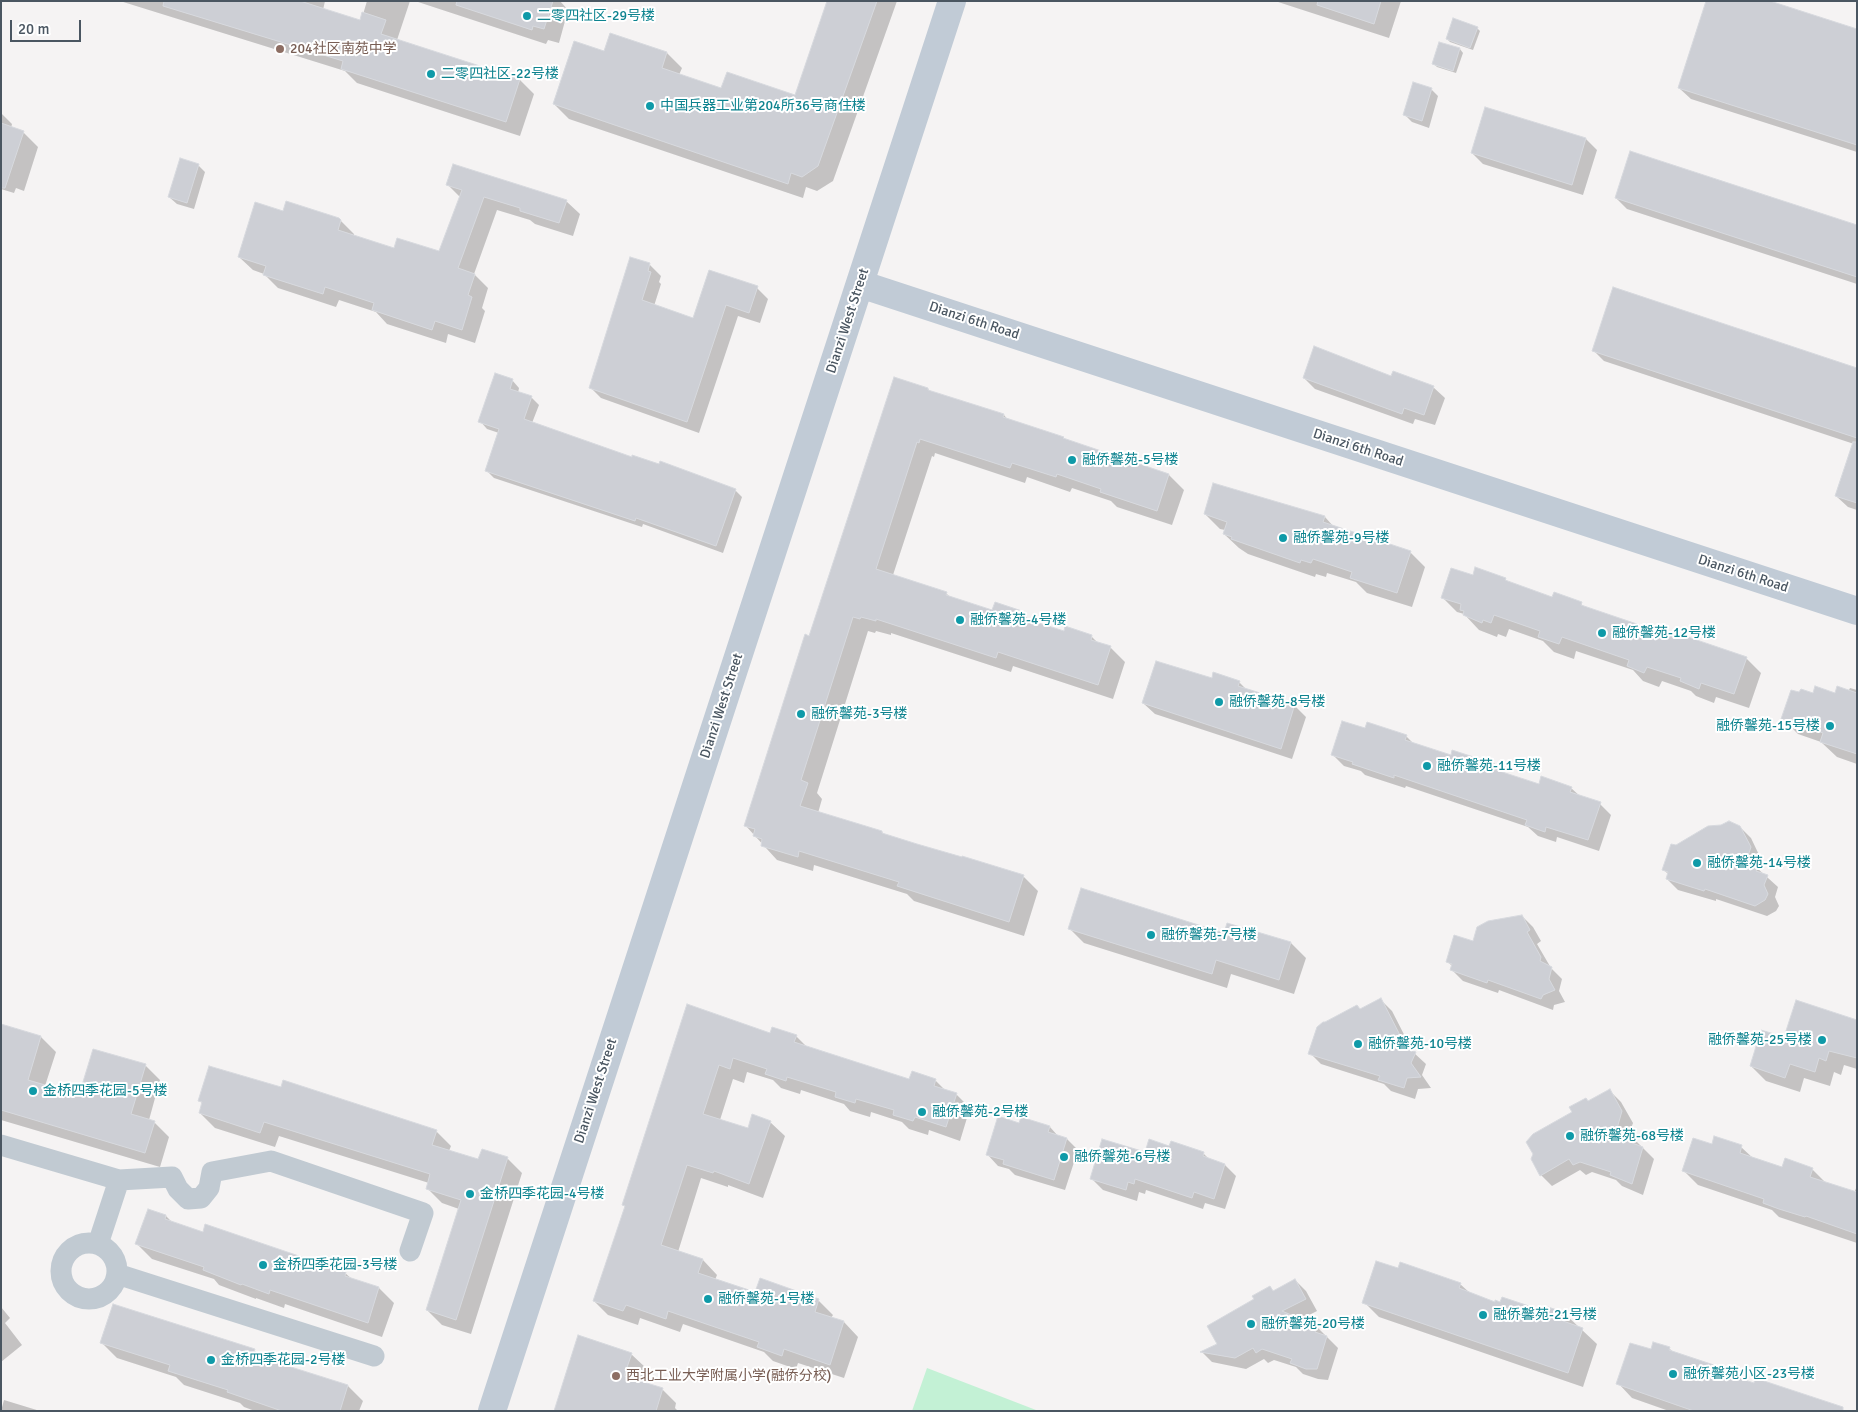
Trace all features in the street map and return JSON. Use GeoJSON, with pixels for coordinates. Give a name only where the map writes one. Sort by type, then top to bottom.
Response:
{"type":"FeatureCollection","features":[{"type":"Feature","properties":{"kind":"street","name":"Dianzi West Street"},"geometry":{"type":"LineString","coordinates":[[492,1411],[952,1]]}},
{"type":"Feature","properties":{"kind":"street","name":"Dianzi 6th Road"},"geometry":{"type":"LineString","coordinates":[[860,284],[1857,612]]}},
{"type":"Feature","properties":{"kind":"street"},"geometry":{"type":"LineString","coordinates":[[1,1145],[119,1180],[172,1177],[178,1189],[188,1199],[201,1198],[209,1188],[212,1172],[271,1161],[423,1213],[410,1251]]}},
{"type":"Feature","properties":{"kind":"street"},"geometry":{"type":"LineString","coordinates":[[98,1244],[119,1180]]}},
{"type":"Feature","properties":{"kind":"street"},"geometry":{"type":"LineString","coordinates":[[88,1243],[98,1244],[108,1250],[114,1258],[117,1274],[113,1287],[100,1297],[91,1299],[76,1296],[62,1281],[62,1263],[67,1253],[75,1246],[88,1243]]}},
{"type":"Feature","properties":{"kind":"street"},"geometry":{"type":"LineString","coordinates":[[117,1274],[374,1356]]}},
{"type":"Feature","properties":{"kind":"green space"},"geometry":{"type":"Polygon","coordinates":[[[927,1368],[1036,1410],[1036,1411],[912,1411],[927,1368]]]}},
{"type":"Feature","properties":{"kind":"building"},"geometry":{"type":"Polygon","coordinates":[[[164,1],[300,1],[360,20],[362,12],[386,20],[381,34],[520,79],[506,122],[341,69],[343,61],[163,6],[164,1]]]}},
{"type":"Feature","properties":{"kind":"building","name":"二零四社区-29号楼"},"geometry":{"type":"Polygon","coordinates":[[[457,1],[553,1],[544,29],[533,26],[532,30],[456,5],[457,1]]]}},
{"type":"Feature","properties":{"kind":"building","name":"中国兵器工业第204所36号商住楼"},"geometry":{"type":"Polygon","coordinates":[[[827,1],[877,1],[818,166],[802,177],[791,173],[788,184],[553,104],[574,41],[604,51],[610,33],[667,52],[662,68],[721,88],[727,72],[795,95],[827,1]]]}},
{"type":"Feature","properties":{"kind":"building"},"geometry":{"type":"Polygon","coordinates":[[[1318,1],[1381,1],[1374,24],[1317,5],[1318,1]]]}},
{"type":"Feature","properties":{"kind":"building"},"geometry":{"type":"Polygon","coordinates":[[[1706,1],[1770,1],[1857,29],[1857,145],[1678,88],[1706,1]]]}},
{"type":"Feature","properties":{"kind":"building"},"geometry":{"type":"Polygon","coordinates":[[[1453,18],[1478,27],[1470,48],[1446,39],[1453,18]]]}},
{"type":"Feature","properties":{"kind":"building"},"geometry":{"type":"Polygon","coordinates":[[[1439,42],[1460,48],[1453,71],[1432,64],[1439,42]]]}},
{"type":"Feature","properties":{"kind":"building"},"geometry":{"type":"Polygon","coordinates":[[[1413,82],[1432,88],[1422,121],[1403,115],[1413,82]]]}},
{"type":"Feature","properties":{"kind":"building"},"geometry":{"type":"Polygon","coordinates":[[[1485,107],[1586,138],[1572,185],[1471,153],[1485,107]]]}},
{"type":"Feature","properties":{"kind":"building"},"geometry":{"type":"Polygon","coordinates":[[[1,123],[24,131],[5,188],[1,188],[1,123]]]}},
{"type":"Feature","properties":{"kind":"building"},"geometry":{"type":"Polygon","coordinates":[[[1630,151],[1857,225],[1857,277],[1615,198],[1630,151]]]}},
{"type":"Feature","properties":{"kind":"building"},"geometry":{"type":"Polygon","coordinates":[[[180,158],[199,164],[187,203],[168,197],[180,158]]]}},
{"type":"Feature","properties":{"kind":"building"},"geometry":{"type":"Polygon","coordinates":[[[453,164],[567,200],[559,223],[484,197],[458,268],[475,274],[468,295],[472,297],[462,330],[435,321],[432,330],[372,310],[374,303],[325,287],[323,294],[263,275],[266,266],[238,257],[255,202],[283,211],[286,201],[339,218],[341,220],[338,230],[394,248],[397,238],[439,251],[462,190],[446,185],[453,164]]]}},
{"type":"Feature","properties":{"kind":"building"},"geometry":{"type":"Polygon","coordinates":[[[630,257],[650,263],[648,271],[651,272],[642,300],[693,318],[709,270],[758,286],[749,313],[726,305],[687,422],[589,388],[630,257]]]}},
{"type":"Feature","properties":{"kind":"building"},"geometry":{"type":"Polygon","coordinates":[[[1613,287],[1857,368],[1857,438],[1592,351],[1613,287]]]}},
{"type":"Feature","properties":{"kind":"building"},"geometry":{"type":"Polygon","coordinates":[[[1314,346],[1391,376],[1393,371],[1434,386],[1424,415],[1404,408],[1402,414],[1303,378],[1314,346]]]}},
{"type":"Feature","properties":{"kind":"building"},"geometry":{"type":"Polygon","coordinates":[[[495,373],[513,379],[510,389],[532,396],[524,419],[632,457],[632,455],[659,464],[660,461],[736,489],[716,546],[636,518],[635,521],[485,471],[499,429],[478,422],[495,373]]]}},
{"type":"Feature","properties":{"kind":"building"},"geometry":{"type":"Polygon","coordinates":[[[894,377],[1004,414],[1003,417],[1169,474],[1157,511],[1100,492],[1101,489],[1057,474],[1056,477],[1012,463],[1010,468],[920,439],[919,443],[917,442],[876,569],[947,592],[946,595],[992,610],[995,602],[1022,611],[1020,617],[1064,631],[1065,626],[1092,635],[1091,640],[1111,646],[1098,685],[998,652],[996,658],[876,619],[876,621],[853,617],[801,780],[808,783],[800,806],[882,831],[882,833],[917,844],[1024,875],[1009,922],[897,886],[899,882],[799,851],[798,857],[761,846],[762,839],[753,836],[755,829],[744,826],[805,634],[809,636],[894,377]]]}},
{"type":"Feature","properties":{"kind":"building"},"geometry":{"type":"Polygon","coordinates":[[[1853,442],[1857,442],[1857,503],[1835,496],[1853,442]]]}},
{"type":"Feature","properties":{"kind":"building","name":"融侨馨苑-9号楼"},"geometry":{"type":"Polygon","coordinates":[[[1213,483],[1325,516],[1323,522],[1411,551],[1397,593],[1350,578],[1352,572],[1313,559],[1311,563],[1301,560],[1300,563],[1231,539],[1232,537],[1223,534],[1227,522],[1204,514],[1213,483]]]}},
{"type":"Feature","properties":{"kind":"building","name":"融侨馨苑-12号楼"},"geometry":{"type":"Polygon","coordinates":[[[1475,567],[1552,597],[1554,592],[1582,602],[1581,605],[1681,639],[1682,635],[1747,657],[1734,694],[1701,683],[1699,689],[1680,681],[1681,678],[1647,667],[1644,673],[1627,666],[1629,660],[1562,637],[1559,644],[1538,637],[1540,631],[1494,615],[1491,623],[1483,620],[1482,623],[1463,615],[1464,611],[1460,610],[1461,604],[1441,598],[1451,568],[1473,575],[1475,567]]]}},
{"type":"Feature","properties":{"kind":"building","name":"融侨馨苑-8号楼"},"geometry":{"type":"Polygon","coordinates":[[[1156,661],[1212,678],[1213,672],[1240,681],[1238,686],[1295,704],[1281,749],[1142,703],[1156,661]]]}},
{"type":"Feature","properties":{"kind":"building","name":"融侨馨苑-15号楼"},"geometry":{"type":"Polygon","coordinates":[[[1815,686],[1835,693],[1837,686],[1857,693],[1857,754],[1820,742],[1823,733],[1781,719],[1791,690],[1799,692],[1801,689],[1813,693],[1815,686]]]}},
{"type":"Feature","properties":{"kind":"building","name":"融侨馨苑-11号楼"},"geometry":{"type":"Polygon","coordinates":[[[1342,721],[1365,728],[1367,722],[1407,735],[1405,740],[1451,755],[1452,750],[1495,764],[1493,769],[1539,784],[1541,776],[1572,787],[1570,792],[1601,802],[1588,840],[1546,827],[1545,832],[1525,825],[1527,820],[1394,775],[1394,778],[1331,755],[1342,721]]]}},
{"type":"Feature","properties":{"kind":"building","name":"融侨馨苑-14号楼"},"geometry":{"type":"Polygon","coordinates":[[[1729,821],[1740,826],[1751,847],[1746,862],[1758,866],[1756,871],[1768,875],[1764,885],[1768,894],[1765,900],[1755,906],[1705,889],[1704,891],[1666,879],[1668,872],[1662,870],[1671,844],[1676,845],[1708,826],[1721,825],[1729,821]]]}},
{"type":"Feature","properties":{"kind":"building","name":"融侨馨苑-7号楼"},"geometry":{"type":"Polygon","coordinates":[[[1081,888],[1224,933],[1227,923],[1291,942],[1279,980],[1216,960],[1212,974],[1068,929],[1081,888]]]}},
{"type":"Feature","properties":{"kind":"building"},"geometry":{"type":"Polygon","coordinates":[[[1522,915],[1530,930],[1527,932],[1541,957],[1540,961],[1552,967],[1549,979],[1555,990],[1543,995],[1541,999],[1488,980],[1487,983],[1450,970],[1452,964],[1446,962],[1454,935],[1473,941],[1477,927],[1488,921],[1522,915]]]}},
{"type":"Feature","properties":{"kind":"building","name":"融侨馨苑-10号楼"},"geometry":{"type":"Polygon","coordinates":[[[1381,998],[1405,1045],[1404,1048],[1416,1052],[1411,1063],[1421,1077],[1407,1078],[1404,1088],[1378,1080],[1380,1076],[1308,1054],[1317,1027],[1323,1022],[1357,1005],[1360,1009],[1381,998]]]}},
{"type":"Feature","properties":{"kind":"building","name":"融侨馨苑-25号楼"},"geometry":{"type":"Polygon","coordinates":[[[1796,1000],[1857,1020],[1857,1058],[1829,1051],[1826,1061],[1819,1058],[1815,1072],[1790,1064],[1785,1078],[1750,1066],[1761,1030],[1784,1037],[1796,1000]]]}},
{"type":"Feature","properties":{"kind":"building"},"geometry":{"type":"Polygon","coordinates":[[[687,1004],[770,1033],[772,1027],[797,1035],[794,1042],[909,1079],[912,1071],[936,1079],[934,1086],[957,1093],[946,1127],[915,1117],[913,1121],[893,1115],[894,1110],[856,1099],[855,1103],[835,1097],[836,1092],[787,1077],[786,1081],[765,1074],[767,1069],[733,1058],[730,1069],[719,1065],[703,1114],[748,1128],[752,1114],[771,1121],[749,1184],[714,1171],[713,1173],[687,1165],[661,1245],[703,1259],[698,1273],[755,1292],[760,1278],[819,1299],[815,1312],[844,1321],[830,1365],[784,1349],[782,1356],[757,1347],[759,1342],[668,1311],[666,1319],[626,1305],[623,1311],[593,1301],[625,1206],[622,1205],[687,1004]]]}},
{"type":"Feature","properties":{"kind":"building","name":"金桥四季花园-5号楼"},"geometry":{"type":"Polygon","coordinates":[[[1,1024],[41,1036],[28,1080],[79,1095],[93,1049],[146,1064],[131,1114],[155,1121],[145,1153],[1,1110],[1,1024]]]}},
{"type":"Feature","properties":{"kind":"building","name":"金桥四季花园-4号楼"},"geometry":{"type":"Polygon","coordinates":[[[209,1066],[281,1087],[283,1080],[437,1130],[432,1145],[478,1159],[482,1149],[508,1157],[456,1320],[426,1310],[461,1200],[426,1189],[430,1174],[264,1122],[260,1133],[199,1113],[202,1102],[198,1101],[209,1066]]]}},
{"type":"Feature","properties":{"kind":"building","name":"融侨馨苑-68号楼"},"geometry":{"type":"Polygon","coordinates":[[[1610,1089],[1622,1111],[1616,1132],[1634,1137],[1632,1143],[1643,1147],[1632,1184],[1610,1175],[1611,1172],[1580,1162],[1573,1165],[1569,1159],[1540,1176],[1531,1159],[1533,1154],[1526,1142],[1533,1134],[1572,1112],[1569,1107],[1586,1098],[1588,1101],[1610,1089]]]}},
{"type":"Feature","properties":{"kind":"building"},"geometry":{"type":"Polygon","coordinates":[[[998,1116],[1019,1123],[1021,1117],[1050,1126],[1048,1132],[1067,1138],[1054,1180],[1003,1164],[1004,1160],[986,1155],[998,1116]]]}},
{"type":"Feature","properties":{"kind":"building"},"geometry":{"type":"Polygon","coordinates":[[[1714,1136],[1742,1145],[1740,1153],[1782,1167],[1785,1158],[1813,1168],[1810,1177],[1857,1192],[1857,1234],[1806,1216],[1779,1209],[1763,1203],[1764,1199],[1682,1171],[1693,1138],[1712,1144],[1714,1136]]]}},
{"type":"Feature","properties":{"kind":"building"},"geometry":{"type":"Polygon","coordinates":[[[1102,1139],[1145,1152],[1149,1139],[1169,1146],[1171,1141],[1204,1152],[1203,1156],[1225,1164],[1214,1199],[1194,1192],[1192,1198],[1135,1179],[1134,1184],[1128,1182],[1126,1190],[1090,1179],[1102,1139]]]}},
{"type":"Feature","properties":{"kind":"building","name":"金桥四季花园-3号楼"},"geometry":{"type":"Polygon","coordinates":[[[148,1209],[166,1215],[165,1219],[203,1232],[205,1224],[346,1272],[345,1276],[379,1287],[368,1323],[270,1290],[269,1294],[241,1285],[203,1270],[204,1267],[135,1244],[148,1209]]]}},
{"type":"Feature","properties":{"kind":"building","name":"融侨馨苑-21号楼"},"geometry":{"type":"Polygon","coordinates":[[[1376,1261],[1398,1268],[1400,1262],[1461,1283],[1459,1288],[1495,1302],[1495,1300],[1500,1302],[1502,1297],[1547,1312],[1548,1307],[1566,1313],[1563,1321],[1583,1328],[1568,1373],[1362,1303],[1376,1261]]]}},
{"type":"Feature","properties":{"kind":"building","name":"融侨馨苑-20号楼"},"geometry":{"type":"Polygon","coordinates":[[[1295,1279],[1306,1299],[1282,1311],[1317,1326],[1315,1332],[1327,1336],[1317,1369],[1306,1369],[1290,1363],[1292,1359],[1262,1349],[1256,1353],[1253,1348],[1235,1358],[1200,1352],[1217,1344],[1207,1326],[1254,1299],[1252,1296],[1270,1286],[1273,1291],[1295,1279]]]}},
{"type":"Feature","properties":{"kind":"building","name":"金桥四季花园-2号楼"},"geometry":{"type":"Polygon","coordinates":[[[113,1304],[255,1349],[253,1355],[348,1385],[340,1411],[282,1411],[227,1392],[228,1390],[168,1371],[170,1365],[100,1343],[113,1304]]]}},
{"type":"Feature","properties":{"kind":"building"},"geometry":{"type":"Polygon","coordinates":[[[578,1335],[632,1353],[624,1376],[663,1388],[656,1411],[554,1411],[578,1335]]]}},
{"type":"Feature","properties":{"kind":"building","name":"融侨馨苑小区-23号楼"},"geometry":{"type":"Polygon","coordinates":[[[1653,1342],[1670,1347],[1669,1350],[1714,1365],[1712,1369],[1754,1383],[1755,1378],[1843,1407],[1843,1411],[1694,1411],[1616,1384],[1630,1343],[1651,1349],[1653,1342]]]}},
{"type":"Feature","properties":{"kind":"place","name":"二零四社区-29号楼"},"geometry":{"type":"Point","coordinates":[527,16]}},
{"type":"Feature","properties":{"kind":"place","name":"204社区南苑中学"},"geometry":{"type":"Point","coordinates":[280,49]}},
{"type":"Feature","properties":{"kind":"place","name":"二零四社区-22号楼"},"geometry":{"type":"Point","coordinates":[431,74]}},
{"type":"Feature","properties":{"kind":"place","name":"中国兵器工业第204所36号商住楼"},"geometry":{"type":"Point","coordinates":[650,106]}},
{"type":"Feature","properties":{"kind":"place","name":"融侨馨苑-5号楼"},"geometry":{"type":"Point","coordinates":[1072,460]}},
{"type":"Feature","properties":{"kind":"place","name":"融侨馨苑-9号楼"},"geometry":{"type":"Point","coordinates":[1283,538]}},
{"type":"Feature","properties":{"kind":"place","name":"融侨馨苑-4号楼"},"geometry":{"type":"Point","coordinates":[960,620]}},
{"type":"Feature","properties":{"kind":"place","name":"融侨馨苑-12号楼"},"geometry":{"type":"Point","coordinates":[1602,633]}},
{"type":"Feature","properties":{"kind":"place","name":"融侨馨苑-8号楼"},"geometry":{"type":"Point","coordinates":[1219,702]}},
{"type":"Feature","properties":{"kind":"place","name":"融侨馨苑-3号楼"},"geometry":{"type":"Point","coordinates":[801,714]}},
{"type":"Feature","properties":{"kind":"place","name":"融侨馨苑-15号楼"},"geometry":{"type":"Point","coordinates":[1830,726]}},
{"type":"Feature","properties":{"kind":"place","name":"融侨馨苑-11号楼"},"geometry":{"type":"Point","coordinates":[1427,766]}},
{"type":"Feature","properties":{"kind":"place","name":"融侨馨苑-14号楼"},"geometry":{"type":"Point","coordinates":[1697,863]}},
{"type":"Feature","properties":{"kind":"place","name":"融侨馨苑-7号楼"},"geometry":{"type":"Point","coordinates":[1151,935]}},
{"type":"Feature","properties":{"kind":"place","name":"融侨馨苑-25号楼"},"geometry":{"type":"Point","coordinates":[1822,1040]}},
{"type":"Feature","properties":{"kind":"place","name":"融侨馨苑-10号楼"},"geometry":{"type":"Point","coordinates":[1358,1044]}},
{"type":"Feature","properties":{"kind":"place","name":"金桥四季花园-5号楼"},"geometry":{"type":"Point","coordinates":[33,1091]}},
{"type":"Feature","properties":{"kind":"place","name":"融侨馨苑-2号楼"},"geometry":{"type":"Point","coordinates":[922,1112]}},
{"type":"Feature","properties":{"kind":"place","name":"融侨馨苑-68号楼"},"geometry":{"type":"Point","coordinates":[1570,1136]}},
{"type":"Feature","properties":{"kind":"place","name":"融侨馨苑-6号楼"},"geometry":{"type":"Point","coordinates":[1064,1157]}},
{"type":"Feature","properties":{"kind":"place","name":"金桥四季花园-4号楼"},"geometry":{"type":"Point","coordinates":[470,1194]}},
{"type":"Feature","properties":{"kind":"place","name":"金桥四季花园-3号楼"},"geometry":{"type":"Point","coordinates":[263,1265]}},
{"type":"Feature","properties":{"kind":"place","name":"融侨馨苑-1号楼"},"geometry":{"type":"Point","coordinates":[708,1299]}},
{"type":"Feature","properties":{"kind":"place","name":"融侨馨苑-21号楼"},"geometry":{"type":"Point","coordinates":[1483,1315]}},
{"type":"Feature","properties":{"kind":"place","name":"融侨馨苑-20号楼"},"geometry":{"type":"Point","coordinates":[1251,1324]}},
{"type":"Feature","properties":{"kind":"place","name":"金桥四季花园-2号楼"},"geometry":{"type":"Point","coordinates":[211,1360]}},
{"type":"Feature","properties":{"kind":"place","name":"融侨馨苑小区-23号楼"},"geometry":{"type":"Point","coordinates":[1673,1374]}},
{"type":"Feature","properties":{"kind":"place","name":"西北工业大学附属小学(融侨分校)"},"geometry":{"type":"Point","coordinates":[616,1376]}}]}
